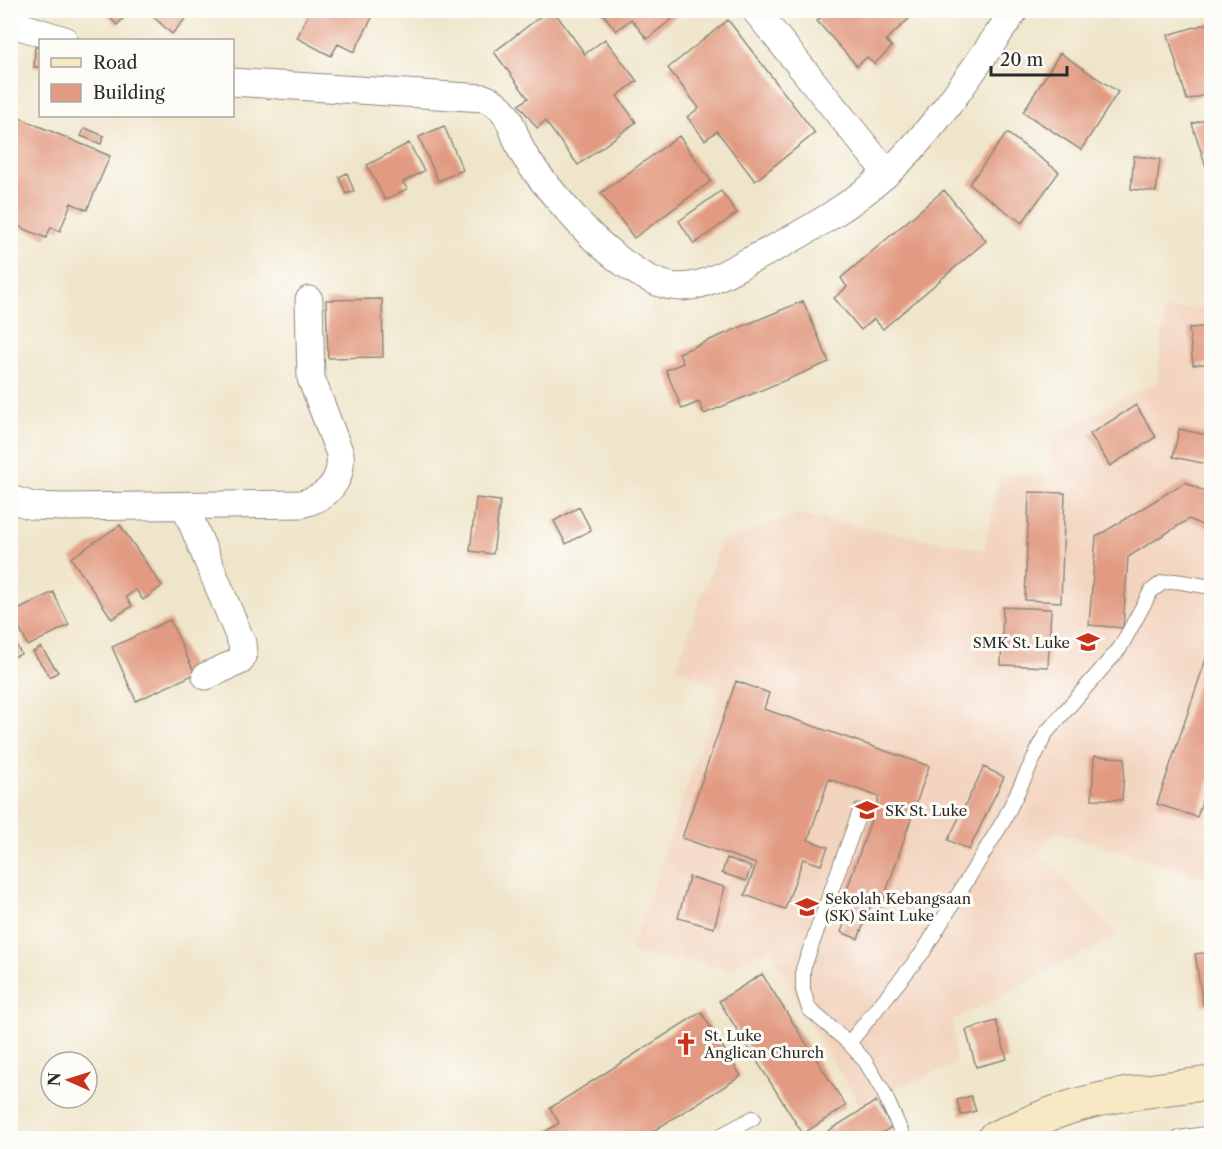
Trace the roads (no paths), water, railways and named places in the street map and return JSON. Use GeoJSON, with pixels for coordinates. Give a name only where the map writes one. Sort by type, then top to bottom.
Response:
{"type":"FeatureCollection","features":[{"type":"Feature","properties":{"kind":"street"},"geometry":{"type":"LineString","coordinates":[[755,10],[886,172]]}},
{"type":"Feature","properties":{"kind":"street"},"geometry":{"type":"LineString","coordinates":[[234,82],[492,100],[505,112],[525,157],[583,227],[609,251],[654,281],[672,286],[690,286],[707,282],[775,248],[841,210],[898,163],[947,106],[1015,10]]}},
{"type":"Feature","properties":{"kind":"street"},"geometry":{"type":"LineString","coordinates":[[10,23],[61,39]]}},
{"type":"Feature","properties":{"kind":"street"},"geometry":{"type":"LineString","coordinates":[[10,499],[33,506],[185,506],[301,504],[323,496],[338,478],[341,466],[340,454],[311,378],[309,300]]}},
{"type":"Feature","properties":{"kind":"street"},"geometry":{"type":"LineString","coordinates":[[185,506],[242,643],[243,654],[240,660],[206,676]]}},
{"type":"Feature","properties":{"kind":"street"},"geometry":{"type":"LineString","coordinates":[[994,1138],[1087,1102],[1147,1091],[1212,1083]]}},
{"type":"Feature","properties":{"kind":"lane"},"geometry":{"type":"LineString","coordinates":[[849,1043],[923,952],[1004,820],[1046,733],[1120,648],[1151,591],[1162,584],[1174,581],[1212,587]]}},
{"type":"Feature","properties":{"kind":"lane"},"geometry":{"type":"LineString","coordinates":[[860,811],[803,969],[802,981],[809,1010],[849,1043],[866,1061],[883,1091],[904,1138]]}},
{"type":"Feature","properties":{"kind":"lane"},"geometry":{"type":"LineString","coordinates":[[716,1138],[753,1118]]}},
{"type":"Feature","properties":{"kind":"lane"},"geometry":{"type":"LineString","coordinates":[[1179,1138],[1212,1133]]}},
{"type":"Feature","properties":{"kind":"place","name":"SMK St. Luke"},"geometry":{"type":"Point","coordinates":[1088,642]}},
{"type":"Feature","properties":{"kind":"place","name":"SK St. Luke"},"geometry":{"type":"Point","coordinates":[867,810]}},
{"type":"Feature","properties":{"kind":"place","name":"Sekolah Kebangsaan (SK) Saint Luke"},"geometry":{"type":"Point","coordinates":[807,907]}},
{"type":"Feature","properties":{"kind":"place","name":"St. Luke Anglican Church"},"geometry":{"type":"Point","coordinates":[686,1044]}}]}
